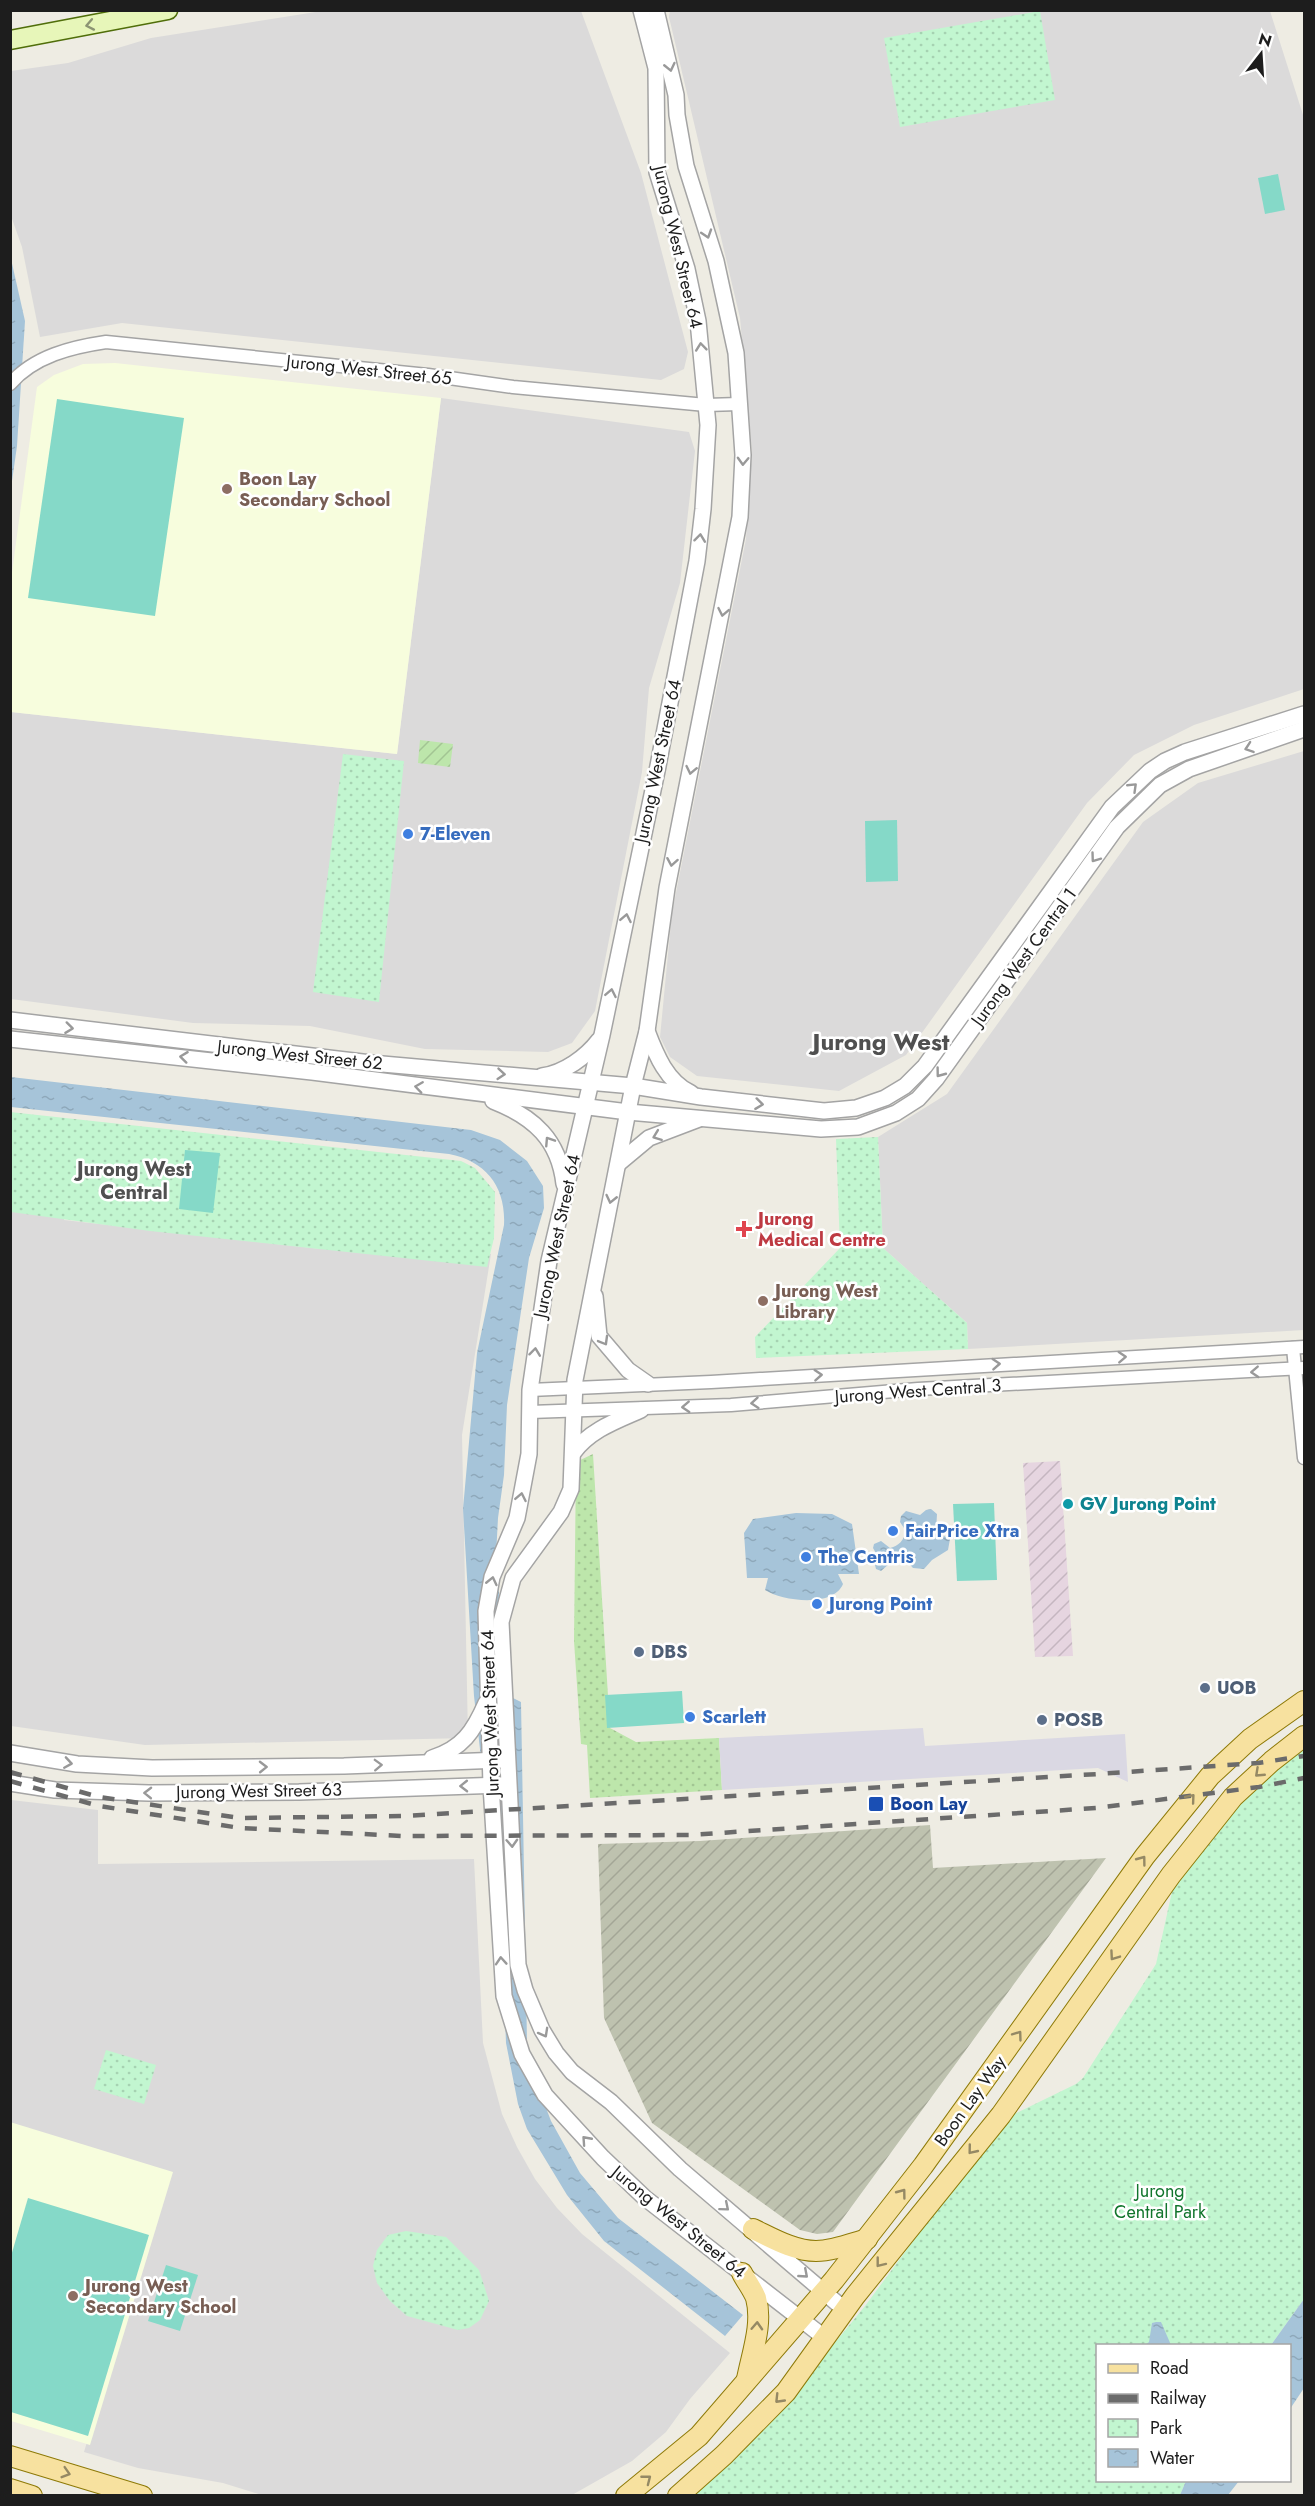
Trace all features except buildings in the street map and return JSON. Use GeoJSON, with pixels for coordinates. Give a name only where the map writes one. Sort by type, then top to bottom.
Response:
{"type":"FeatureCollection","features":[{"type":"Feature","properties":{"kind":"main road"},"geometry":{"type":"LineString","coordinates":[[10,40],[168,10]]}},
{"type":"Feature","properties":{"kind":"main road","name":"Boon Lay Way"},"geometry":{"type":"LineString","coordinates":[[626,2496],[699,2436],[790,2333],[798,2319],[867,2239],[1042,2002],[1118,1892],[1210,1776],[1250,1739],[1305,1701]]}},
{"type":"Feature","properties":{"kind":"main road","name":"Boon Lay Way"},"geometry":{"type":"LineString","coordinates":[[678,2496],[724,2455],[786,2392],[888,2253],[1001,2115],[1171,1875],[1233,1797],[1272,1761],[1305,1736]]}},
{"type":"Feature","properties":{"kind":"main road"},"geometry":{"type":"LineString","coordinates":[[753,2229],[792,2246],[814,2251],[831,2249],[867,2239]]}},
{"type":"Feature","properties":{"kind":"main road"},"geometry":{"type":"LineString","coordinates":[[742,2273],[756,2298],[758,2319],[757,2335],[746,2381]]}},
{"type":"Feature","properties":{"kind":"main road"},"geometry":{"type":"LineString","coordinates":[[10,2456],[142,2496]]}},
{"type":"Feature","properties":{"kind":"main road"},"geometry":{"type":"LineString","coordinates":[[10,2489],[32,2496]]}},
{"type":"Feature","properties":{"kind":"street","name":"Jurong West Street 64"},"geometry":{"type":"LineString","coordinates":[[641,10],[656,68],[657,172],[687,269],[696,311],[708,425],[703,509],[697,561],[658,766],[602,1035],[549,1261],[530,1390],[529,1454],[517,1518],[492,1577],[486,1611],[488,1698],[499,1760],[507,1785],[518,1965],[542,2030],[556,2053],[572,2072],[611,2102],[680,2169],[753,2229],[845,2310]]}},
{"type":"Feature","properties":{"kind":"street","name":"Jurong West Street 64"},"geometry":{"type":"LineString","coordinates":[[656,10],[676,95],[686,166],[716,261],[736,353],[743,455],[738,526],[673,857],[647,1031],[633,1086],[593,1284],[575,1388],[571,1489],[565,1504],[513,1578],[501,1622],[499,1760],[491,1785],[504,1996],[522,2054],[545,2095],[603,2158],[645,2198],[825,2338]]}},
{"type":"Feature","properties":{"kind":"street","name":"Jurong West Street 65"},"geometry":{"type":"LineString","coordinates":[[10,384],[17,376],[42,359],[75,346],[106,342],[428,375],[513,387],[706,405],[739,404]]}},
{"type":"Feature","properties":{"kind":"street","name":"Jurong West Central 1"},"geometry":{"type":"LineString","coordinates":[[590,1082],[825,1111],[856,1108],[885,1098],[905,1086],[925,1066],[1112,807],[1149,771],[1185,752],[1305,714]]}},
{"type":"Feature","properties":{"kind":"street","name":"Jurong West Central 1"},"geometry":{"type":"LineString","coordinates":[[585,1105],[628,1112],[820,1129],[858,1127],[896,1113],[918,1099],[936,1079],[1117,827],[1160,785],[1189,769],[1305,729]]}},
{"type":"Feature","properties":{"kind":"street","name":"Jurong West Street 62"},"geometry":{"type":"LineString","coordinates":[[10,1020],[371,1063],[590,1082]]}},
{"type":"Feature","properties":{"kind":"street"},"geometry":{"type":"LineString","coordinates":[[647,1031],[655,1051],[680,1088],[701,1097]]}},
{"type":"Feature","properties":{"kind":"street"},"geometry":{"type":"LineString","coordinates":[[530,1077],[546,1075],[576,1062],[589,1054],[602,1035]]}},
{"type":"Feature","properties":{"kind":"street","name":"Jurong West Street 62"},"geometry":{"type":"LineString","coordinates":[[10,1039],[585,1105]]}},
{"type":"Feature","properties":{"kind":"street"},"geometry":{"type":"LineString","coordinates":[[477,1094],[507,1107],[547,1135],[560,1159],[566,1196]]}},
{"type":"Feature","properties":{"kind":"street"},"geometry":{"type":"LineString","coordinates":[[619,1163],[649,1138],[702,1118]]}},
{"type":"Feature","properties":{"kind":"street"},"geometry":{"type":"LineString","coordinates":[[593,1284],[599,1336],[628,1370],[648,1384]]}},
{"type":"Feature","properties":{"kind":"street"},"geometry":{"type":"LineString","coordinates":[[1299,1347],[1305,1458]]}},
{"type":"Feature","properties":{"kind":"street","name":"Jurong West Central 3"},"geometry":{"type":"LineString","coordinates":[[530,1390],[1299,1347]]}},
{"type":"Feature","properties":{"kind":"street","name":"Jurong West Central 3"},"geometry":{"type":"LineString","coordinates":[[530,1412],[642,1410],[918,1389],[1300,1369]]}},
{"type":"Feature","properties":{"kind":"street"},"geometry":{"type":"LineString","coordinates":[[573,1453],[580,1442],[599,1429],[614,1420],[642,1410]]}},
{"type":"Feature","properties":{"kind":"street"},"geometry":{"type":"LineString","coordinates":[[412,1764],[450,1752],[460,1744],[478,1721],[488,1698]]}},
{"type":"Feature","properties":{"kind":"street","name":"Jurong West Street 63"},"geometry":{"type":"LineString","coordinates":[[10,1753],[77,1764],[152,1768],[412,1764],[499,1760]]}},
{"type":"Feature","properties":{"kind":"street","name":"Jurong West Street 63"},"geometry":{"type":"LineString","coordinates":[[10,1783],[55,1790],[149,1793],[299,1792],[507,1785]]}},
{"type":"Feature","properties":{"kind":"shaded area"},"geometry":{"type":"Polygon","coordinates":[[[322,11],[581,11],[641,173],[688,352],[684,369],[661,380],[122,323],[40,337],[22,247],[11,216],[11,71],[68,63],[151,38],[322,11]]]}},
{"type":"Feature","properties":{"kind":"shaded area"},"geometry":{"type":"Polygon","coordinates":[[[670,11],[1270,11],[1304,118],[1304,689],[1194,725],[1134,755],[1087,803],[906,1055],[839,1091],[697,1076],[670,1057],[660,1037],[672,913],[746,539],[752,451],[740,318],[669,17],[670,11]]]}},
{"type":"Feature","properties":{"kind":"shaded area"},"geometry":{"type":"Polygon","coordinates":[[[1278,174],[1285,210],[1265,214],[1258,178],[1278,174]]]}},
{"type":"Feature","properties":{"kind":"shaded area","name":"Boon Lay Secondary School"},"geometry":{"type":"Polygon","coordinates":[[[115,363],[441,398],[397,754],[11,712],[11,580],[37,387],[54,375],[83,364],[115,363]]]}},
{"type":"Feature","properties":{"kind":"shaded area"},"geometry":{"type":"Polygon","coordinates":[[[441,398],[689,432],[695,451],[680,583],[649,688],[642,772],[595,1011],[572,1043],[548,1052],[425,1049],[310,1026],[193,1023],[11,999],[11,712],[397,754],[441,398]]]}},
{"type":"Feature","properties":{"kind":"shaded area"},"geometry":{"type":"Polygon","coordinates":[[[57,399],[184,418],[155,616],[28,598],[57,399]]]}},
{"type":"Feature","properties":{"kind":"shaded area"},"geometry":{"type":"Polygon","coordinates":[[[1304,751],[1304,1330],[968,1349],[967,1323],[883,1248],[878,1137],[947,1094],[1143,822],[1198,783],[1304,751]]]}},
{"type":"Feature","properties":{"kind":"shaded area"},"geometry":{"type":"Polygon","coordinates":[[[897,820],[898,881],[866,882],[865,821],[897,820]]]}},
{"type":"Feature","properties":{"kind":"shaded area"},"geometry":{"type":"Polygon","coordinates":[[[185,1150],[220,1153],[213,1213],[179,1209],[185,1150]]]}},
{"type":"Feature","properties":{"kind":"shaded area"},"geometry":{"type":"Polygon","coordinates":[[[11,1199],[65,1206],[64,1220],[321,1249],[323,1235],[491,1254],[462,1435],[468,1738],[145,1745],[11,1726],[11,1199]]]}},
{"type":"Feature","properties":{"kind":"shaded area"},"geometry":{"type":"Polygon","coordinates":[[[1060,1461],[1073,1656],[1035,1657],[1023,1463],[1060,1461]]]}},
{"type":"Feature","properties":{"kind":"shaded area"},"geometry":{"type":"Polygon","coordinates":[[[994,1503],[997,1580],[957,1581],[953,1504],[994,1503]]]}},
{"type":"Feature","properties":{"kind":"shaded area"},"geometry":{"type":"Polygon","coordinates":[[[682,1691],[684,1723],[607,1728],[605,1695],[682,1691]]]}},
{"type":"Feature","properties":{"kind":"shaded area"},"geometry":{"type":"Polygon","coordinates":[[[923,1728],[925,1746],[1125,1734],[1128,1782],[1098,1768],[722,1790],[719,1738],[923,1728]]]}},
{"type":"Feature","properties":{"kind":"shaded area"},"geometry":{"type":"Polygon","coordinates":[[[11,1800],[98,1810],[98,1864],[474,1859],[483,2043],[502,2114],[517,2147],[535,2179],[557,2208],[582,2234],[730,2353],[690,2399],[666,2432],[632,2461],[572,2495],[262,2495],[223,2483],[138,2468],[84,2452],[169,2173],[11,2124],[11,1800]]]}},
{"type":"Feature","properties":{"kind":"shaded area"},"geometry":{"type":"Polygon","coordinates":[[[930,1825],[933,1868],[1106,1858],[833,2232],[817,2234],[800,2230],[652,2123],[604,2018],[598,1844],[700,1841],[930,1825]]]}},
{"type":"Feature","properties":{"kind":"shaded area","name":"Jurong West Secondary School"},"geometry":{"type":"Polygon","coordinates":[[[10,2122],[173,2172],[90,2445],[11,2421],[10,2122]]]}},
{"type":"Feature","properties":{"kind":"shaded area","name":"Jurong West Secondary School"},"geometry":{"type":"Polygon","coordinates":[[[28,2198],[149,2235],[88,2436],[11,2412],[11,2256],[28,2198]]]}},
{"type":"Feature","properties":{"kind":"shaded area"},"geometry":{"type":"Polygon","coordinates":[[[166,2265],[198,2275],[180,2331],[148,2321],[166,2265]]]}},
{"type":"Feature","properties":{"kind":"green space"},"geometry":{"type":"Polygon","coordinates":[[[1040,11],[1055,100],[900,127],[884,38],[1040,11]]]}},
{"type":"Feature","properties":{"kind":"green space"},"geometry":{"type":"Polygon","coordinates":[[[420,740],[453,744],[450,767],[418,763],[420,740]]]}},
{"type":"Feature","properties":{"kind":"green space"},"geometry":{"type":"Polygon","coordinates":[[[343,754],[404,761],[379,1002],[313,992],[343,754]]]}},
{"type":"Feature","properties":{"kind":"green space"},"geometry":{"type":"Polygon","coordinates":[[[10,1112],[461,1161],[475,1168],[495,1192],[494,1238],[487,1267],[150,1231],[11,1212],[10,1112]]]}},
{"type":"Feature","properties":{"kind":"green space"},"geometry":{"type":"Polygon","coordinates":[[[878,1137],[883,1248],[967,1323],[968,1349],[756,1358],[755,1337],[840,1248],[836,1139],[878,1137]]]}},
{"type":"Feature","properties":{"kind":"green space"},"geometry":{"type":"Polygon","coordinates":[[[593,1454],[610,1728],[636,1742],[719,1738],[722,1790],[590,1798],[587,1745],[581,1744],[574,1641],[576,1462],[593,1454]]]}},
{"type":"Feature","properties":{"kind":"green space","name":"Jurong Central Park"},"geometry":{"type":"Polygon","coordinates":[[[1304,1740],[1304,2299],[1272,2344],[1096,2344],[1096,2482],[1186,2482],[1180,2495],[692,2496],[789,2399],[865,2306],[1004,2119],[1076,2084],[1083,2078],[1156,1964],[1175,1878],[1236,1799],[1304,1740]]]}},
{"type":"Feature","properties":{"kind":"green space"},"geometry":{"type":"Polygon","coordinates":[[[106,2050],[156,2065],[144,2104],[94,2089],[106,2050]]]}},
{"type":"Feature","properties":{"kind":"green space"},"geometry":{"type":"Polygon","coordinates":[[[406,2231],[446,2237],[479,2270],[489,2301],[480,2320],[469,2328],[458,2330],[407,2316],[390,2301],[377,2283],[373,2266],[377,2250],[388,2235],[406,2231]]]}},
{"type":"Feature","properties":{"kind":"water"},"geometry":{"type":"Polygon","coordinates":[[[11,259],[25,321],[17,446],[11,488],[11,259]]]}},
{"type":"Feature","properties":{"kind":"water"},"geometry":{"type":"Polygon","coordinates":[[[11,1077],[471,1130],[500,1140],[527,1161],[543,1186],[544,1208],[529,1258],[507,1405],[504,1475],[496,1556],[507,1695],[521,1702],[527,2042],[537,2084],[551,2121],[580,2173],[618,2218],[743,2315],[725,2336],[604,2241],[567,2195],[527,2129],[518,2104],[506,2043],[504,1991],[492,1856],[474,1696],[463,1509],[477,1353],[504,1225],[504,1211],[497,1188],[483,1170],[473,1163],[449,1154],[11,1107],[11,1077]]]}},
{"type":"Feature","properties":{"kind":"water"},"geometry":{"type":"Polygon","coordinates":[[[931,1509],[937,1514],[936,1532],[950,1539],[948,1550],[932,1560],[924,1569],[913,1568],[905,1559],[897,1557],[881,1571],[876,1569],[874,1561],[877,1555],[873,1548],[874,1544],[881,1541],[890,1548],[896,1546],[906,1531],[900,1522],[901,1516],[906,1511],[920,1515],[931,1509]]]}},
{"type":"Feature","properties":{"kind":"water"},"geometry":{"type":"Polygon","coordinates":[[[796,1513],[832,1514],[852,1524],[859,1574],[838,1574],[843,1584],[829,1597],[807,1600],[783,1597],[765,1590],[768,1578],[747,1578],[744,1533],[753,1519],[796,1513]]]}},
{"type":"Feature","properties":{"kind":"water"},"geometry":{"type":"Polygon","coordinates":[[[1304,2299],[1304,2388],[1291,2408],[1291,2344],[1272,2344],[1304,2299]]]}},
{"type":"Feature","properties":{"kind":"water"},"geometry":{"type":"Polygon","coordinates":[[[1161,2322],[1171,2344],[1146,2344],[1149,2342],[1152,2323],[1161,2322]]]}},
{"type":"Feature","properties":{"kind":"water"},"geometry":{"type":"Polygon","coordinates":[[[1185,2482],[1238,2482],[1228,2495],[1180,2495],[1185,2482]]]}},
{"type":"Feature","properties":{"kind":"railway"},"geometry":{"type":"LineString","coordinates":[[10,1772],[99,1797],[240,1818],[403,1816],[1098,1774],[1258,1763],[1304,1756]]}},
{"type":"Feature","properties":{"kind":"railway"},"geometry":{"type":"LineString","coordinates":[[10,1781],[99,1806],[240,1828],[403,1836],[689,1835],[1096,1808],[1259,1787],[1304,1778]]}},
{"type":"Feature","properties":{"kind":"place","name":"Boon Lay Secondary School"},"geometry":{"type":"Point","coordinates":[227,489]}},
{"type":"Feature","properties":{"kind":"place","name":"7-Eleven"},"geometry":{"type":"Point","coordinates":[408,834]}},
{"type":"Feature","properties":{"kind":"place","name":"Jurong Medical Centre"},"geometry":{"type":"Point","coordinates":[744,1229]}},
{"type":"Feature","properties":{"kind":"place","name":"Jurong West Library"},"geometry":{"type":"Point","coordinates":[763,1301]}},
{"type":"Feature","properties":{"kind":"place","name":"GV Jurong Point"},"geometry":{"type":"Point","coordinates":[1068,1504]}},
{"type":"Feature","properties":{"kind":"place","name":"FairPrice Xtra"},"geometry":{"type":"Point","coordinates":[893,1531]}},
{"type":"Feature","properties":{"kind":"place","name":"The Centris"},"geometry":{"type":"Point","coordinates":[806,1557]}},
{"type":"Feature","properties":{"kind":"place","name":"Jurong Point"},"geometry":{"type":"Point","coordinates":[817,1604]}},
{"type":"Feature","properties":{"kind":"place","name":"DBS"},"geometry":{"type":"Point","coordinates":[639,1652]}},
{"type":"Feature","properties":{"kind":"place","name":"UOB"},"geometry":{"type":"Point","coordinates":[1205,1688]}},
{"type":"Feature","properties":{"kind":"place","name":"Scarlett"},"geometry":{"type":"Point","coordinates":[690,1717]}},
{"type":"Feature","properties":{"kind":"place","name":"POSB"},"geometry":{"type":"Point","coordinates":[1042,1720]}},
{"type":"Feature","properties":{"kind":"place","name":"Boon Lay"},"geometry":{"type":"Point","coordinates":[876,1804]}},
{"type":"Feature","properties":{"kind":"place","name":"Jurong West Secondary School"},"geometry":{"type":"Point","coordinates":[73,2296]}},
{"type":"Feature","properties":{"kind":"district","name":"Jurong West"},"geometry":{"type":"Point","coordinates":[881,1041]}},
{"type":"Feature","properties":{"kind":"district","name":"Jurong West Central"},"geometry":{"type":"Point","coordinates":[134,1180]}}]}
